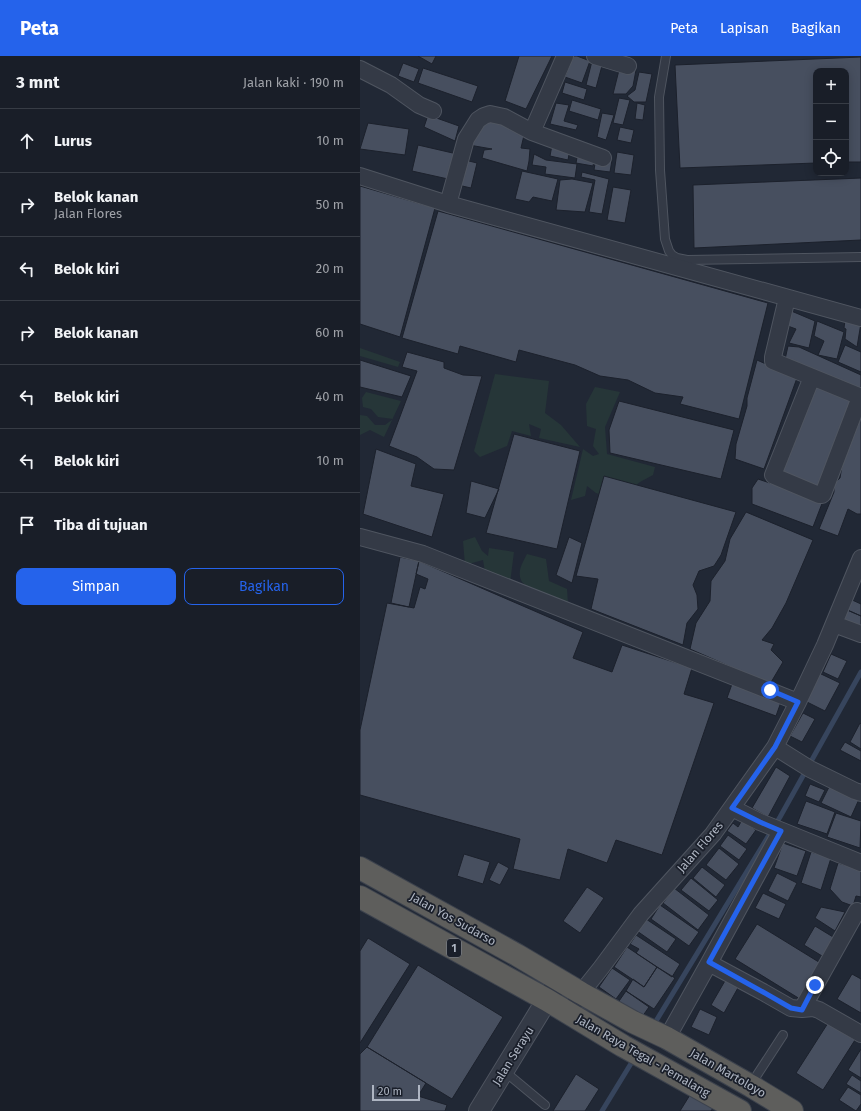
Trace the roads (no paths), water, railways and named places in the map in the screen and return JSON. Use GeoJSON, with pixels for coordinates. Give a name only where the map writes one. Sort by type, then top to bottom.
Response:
{"type":"FeatureCollection","features":[{"type":"Feature","properties":{"kind":"highway","name":"Jalan Yos Sudarso"},"geometry":{"type":"LineString","coordinates":[[360,868],[552,975]]}},
{"type":"Feature","properties":{"kind":"highway","name":"1"},"geometry":{"type":"LineString","coordinates":[[360,897],[547,1000]]}},
{"type":"Feature","properties":{"kind":"highway","name":"Jalan Raya Tegal - Pemalang"},"geometry":{"type":"LineString","coordinates":[[552,975],[633,1022],[665,1037]]}},
{"type":"Feature","properties":{"kind":"highway","name":"Jalan Raya Tegal - Pemalang"},"geometry":{"type":"LineString","coordinates":[[547,1000],[623,1046],[740,1111]]}},
{"type":"Feature","properties":{"kind":"highway","name":"Jalan Martoloyo"},"geometry":{"type":"LineString","coordinates":[[665,1037],[792,1111]]}},
{"type":"Feature","properties":{"kind":"highway"},"geometry":{"type":"LineString","coordinates":[[740,1111],[751,1086]]}},
{"type":"Feature","properties":{"kind":"street"},"geometry":{"type":"LineString","coordinates":[[532,132],[565,56]]}},
{"type":"Feature","properties":{"kind":"street"},"geometry":{"type":"LineString","coordinates":[[594,56],[628,66]]}},
{"type":"Feature","properties":{"kind":"street"},"geometry":{"type":"LineString","coordinates":[[360,69],[391,85],[419,105],[433,111]]}},
{"type":"Feature","properties":{"kind":"street"},"geometry":{"type":"LineString","coordinates":[[448,204],[466,139],[478,120],[490,114],[504,118],[532,132],[604,158]]}},
{"type":"Feature","properties":{"kind":"street"},"geometry":{"type":"LineString","coordinates":[[360,176],[448,204],[861,318]]}},
{"type":"Feature","properties":{"kind":"street"},"geometry":{"type":"LineString","coordinates":[[787,298],[773,361],[812,377],[860,397],[822,495],[774,476],[773,474],[812,377]]}},
{"type":"Feature","properties":{"kind":"street"},"geometry":{"type":"LineString","coordinates":[[360,537],[423,554],[798,702]]}},
{"type":"Feature","properties":{"kind":"street","name":"Jalan Flores"},"geometry":{"type":"LineString","coordinates":[[569,1013],[581,993],[641,914],[713,834],[775,747],[798,702],[834,624],[861,558]]}},
{"type":"Feature","properties":{"kind":"street"},"geometry":{"type":"LineString","coordinates":[[834,624],[861,634]]}},
{"type":"Feature","properties":{"kind":"street"},"geometry":{"type":"LineString","coordinates":[[775,747],[804,765],[855,792],[861,793]]}},
{"type":"Feature","properties":{"kind":"street"},"geometry":{"type":"LineString","coordinates":[[732,808],[772,827],[861,863]]}},
{"type":"Feature","properties":{"kind":"street"},"geometry":{"type":"LineString","coordinates":[[665,1037],[709,962],[772,827]]}},
{"type":"Feature","properties":{"kind":"street"},"geometry":{"type":"LineString","coordinates":[[802,1010],[857,911]]}},
{"type":"Feature","properties":{"kind":"street"},"geometry":{"type":"LineString","coordinates":[[709,962],[791,1008],[802,1010],[813,1008],[820,1010],[861,1034]]}},
{"type":"Feature","properties":{"kind":"street","name":"Jalan Serayu"},"geometry":{"type":"LineString","coordinates":[[479,1111],[547,1000],[552,975]]}},
{"type":"Feature","properties":{"kind":"lane"},"geometry":{"type":"LineString","coordinates":[[666,56],[658,97],[660,170],[665,239],[669,251],[677,258],[687,260],[861,258]]}},
{"type":"Feature","properties":{"kind":"lane"},"geometry":{"type":"LineString","coordinates":[[751,1086],[783,1035]]}},
{"type":"Feature","properties":{"kind":"lane"},"geometry":{"type":"LineString","coordinates":[[504,1071],[545,1105]]}},
{"type":"Feature","properties":{"kind":"waterway"},"geometry":{"type":"LineString","coordinates":[[653,1026],[780,817],[861,672]]}},
{"type":"Feature","properties":{"kind":"waterway"},"geometry":{"type":"LineString","coordinates":[[602,1111],[635,1057]]}}]}
